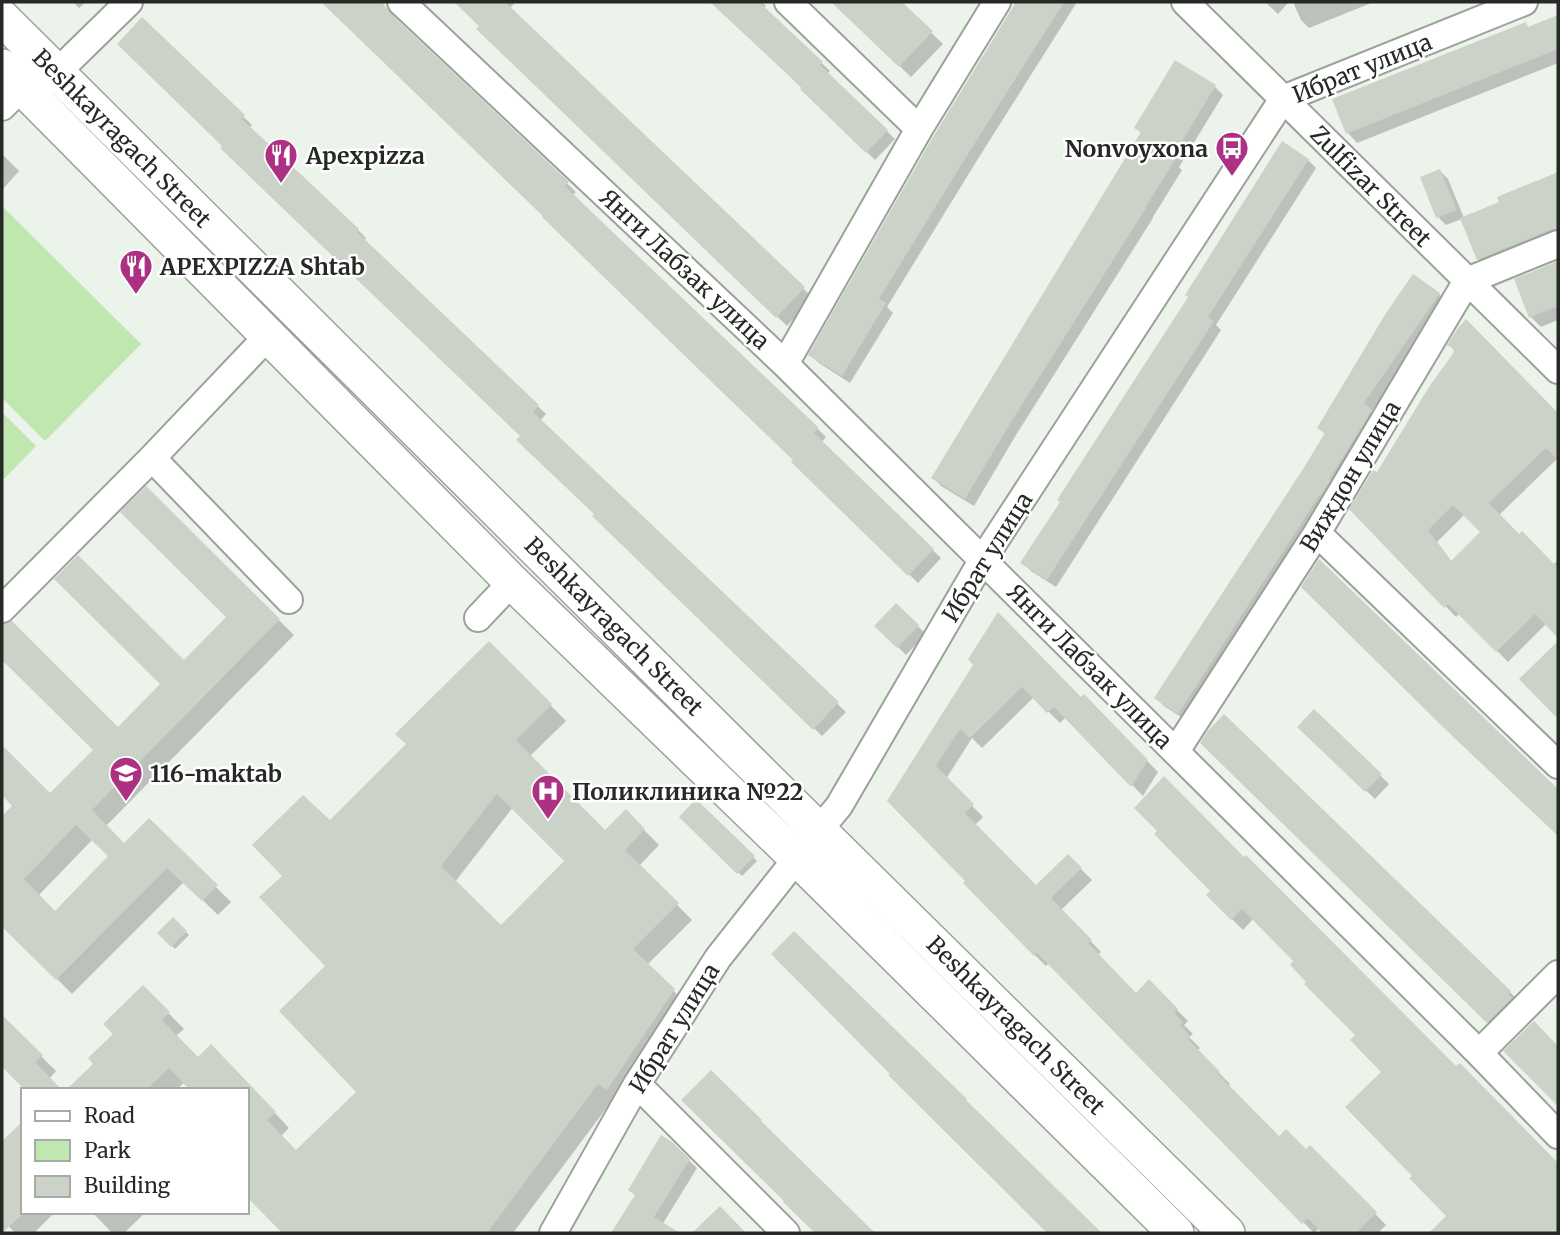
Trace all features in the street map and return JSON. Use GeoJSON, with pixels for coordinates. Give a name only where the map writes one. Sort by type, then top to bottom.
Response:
{"type":"FeatureCollection","features":[{"type":"Feature","properties":{"kind":"main road","name":"Beshkayragach Street"},"geometry":{"type":"LineString","coordinates":[[2,18],[1227,1233]]}},
{"type":"Feature","properties":{"kind":"main road","name":"Beshkayragach Street"},"geometry":{"type":"LineString","coordinates":[[14,90],[1176,1233]]}},
{"type":"Feature","properties":{"kind":"main road","name":"Ибрат улица"},"geometry":{"type":"LineString","coordinates":[[796,858],[819,830]]}},
{"type":"Feature","properties":{"kind":"street"},"geometry":{"type":"LineString","coordinates":[[14,90],[56,72],[129,2]]}},
{"type":"Feature","properties":{"kind":"street","name":"Янги Лабзак улица"},"geometry":{"type":"LineString","coordinates":[[401,2],[785,364],[1479,1053],[1558,1135]]}},
{"type":"Feature","properties":{"kind":"street"},"geometry":{"type":"LineString","coordinates":[[788,2],[919,129]]}},
{"type":"Feature","properties":{"kind":"street"},"geometry":{"type":"LineString","coordinates":[[785,364],[919,129],[997,2]]}},
{"type":"Feature","properties":{"kind":"street","name":"Zulfizar Street"},"geometry":{"type":"LineString","coordinates":[[1185,2],[1558,370]]}},
{"type":"Feature","properties":{"kind":"street","name":"Ибрат улица"},"geometry":{"type":"LineString","coordinates":[[819,830],[839,806],[983,559],[1283,99],[1524,2]]}},
{"type":"Feature","properties":{"kind":"street"},"geometry":{"type":"LineString","coordinates":[[1467,281],[1558,244]]}},
{"type":"Feature","properties":{"kind":"street","name":"Виждон улица"},"geometry":{"type":"LineString","coordinates":[[1176,751],[1317,533],[1467,281]]}},
{"type":"Feature","properties":{"kind":"street"},"geometry":{"type":"LineString","coordinates":[[2,609],[268,337]]}},
{"type":"Feature","properties":{"kind":"street"},"geometry":{"type":"LineString","coordinates":[[152,458],[289,600]]}},
{"type":"Feature","properties":{"kind":"street"},"geometry":{"type":"LineString","coordinates":[[1317,533],[1558,765]]}},
{"type":"Feature","properties":{"kind":"street"},"geometry":{"type":"LineString","coordinates":[[478,618],[512,582]]}},
{"type":"Feature","properties":{"kind":"street","name":"Ибрат улица"},"geometry":{"type":"LineString","coordinates":[[553,1233],[637,1084],[718,958],[796,858]]}},
{"type":"Feature","properties":{"kind":"street"},"geometry":{"type":"LineString","coordinates":[[1479,1053],[1558,974]]}},
{"type":"Feature","properties":{"kind":"street"},"geometry":{"type":"LineString","coordinates":[[637,1084],[786,1233]]}},
{"type":"Feature","properties":{"kind":"green space"},"geometry":{"type":"Polygon","coordinates":[[[2,206],[141,344],[45,441],[2,398],[2,206]]]}},
{"type":"Feature","properties":{"kind":"green space"},"geometry":{"type":"Polygon","coordinates":[[[2,412],[36,446],[2,481],[2,412]]]}},
{"type":"Feature","properties":{"kind":"building"},"geometry":{"type":"Polygon","coordinates":[[[321,2],[382,2],[390,13],[569,182],[565,186],[819,428],[814,433],[934,549],[908,576],[791,462],[793,460],[321,2]]]}},
{"type":"Feature","properties":{"kind":"building"},"geometry":{"type":"Polygon","coordinates":[[[454,2],[505,2],[805,287],[776,318],[476,29],[479,26],[454,2]]]}},
{"type":"Feature","properties":{"kind":"building"},"geometry":{"type":"Polygon","coordinates":[[[710,2],[759,2],[823,62],[820,65],[888,130],[866,153],[800,89],[802,88],[710,2]]]}},
{"type":"Feature","properties":{"kind":"building"},"geometry":{"type":"Polygon","coordinates":[[[831,2],[902,2],[933,31],[899,67],[831,2]]]}},
{"type":"Feature","properties":{"kind":"building"},"geometry":{"type":"Polygon","coordinates":[[[1016,2],[1064,2],[879,299],[886,303],[842,376],[808,355],[933,137],[1016,2]]]}},
{"type":"Feature","properties":{"kind":"building"},"geometry":{"type":"Polygon","coordinates":[[[1558,15],[1558,49],[1346,134],[1332,99],[1526,22],[1528,27],[1558,15]]]}},
{"type":"Feature","properties":{"kind":"building"},"geometry":{"type":"Polygon","coordinates":[[[142,17],[245,115],[242,119],[359,229],[357,232],[539,405],[533,412],[839,702],[813,730],[516,440],[520,436],[220,148],[222,146],[117,44],[142,17]]]}},
{"type":"Feature","properties":{"kind":"building"},"geometry":{"type":"Polygon","coordinates":[[[1175,60],[1216,85],[1172,158],[1175,160],[1146,208],[965,499],[931,478],[1141,132],[1134,128],[1175,60]]]}},
{"type":"Feature","properties":{"kind":"building"},"geometry":{"type":"Polygon","coordinates":[[[1282,141],[1309,159],[1208,317],[1214,321],[1047,580],[1020,563],[1060,502],[1057,500],[1188,297],[1185,295],[1282,141]]]}},
{"type":"Feature","properties":{"kind":"building"},"geometry":{"type":"Polygon","coordinates":[[[1440,169],[1457,210],[1436,218],[1420,177],[1440,169]]]}},
{"type":"Feature","properties":{"kind":"building"},"geometry":{"type":"Polygon","coordinates":[[[1558,172],[1558,229],[1552,229],[1477,260],[1460,218],[1499,202],[1497,197],[1558,172]]]}},
{"type":"Feature","properties":{"kind":"building"},"geometry":{"type":"Polygon","coordinates":[[[1558,261],[1558,306],[1529,318],[1514,279],[1558,261]]]}},
{"type":"Feature","properties":{"kind":"building"},"geometry":{"type":"Polygon","coordinates":[[[1413,274],[1440,293],[1364,403],[1372,410],[1330,481],[1178,714],[1154,698],[1325,433],[1317,428],[1386,313],[1413,274]]]}},
{"type":"Feature","properties":{"kind":"building"},"geometry":{"type":"Polygon","coordinates":[[[1466,319],[1558,413],[1558,460],[1546,448],[1489,503],[1519,534],[1522,531],[1558,568],[1558,638],[1535,614],[1496,652],[1448,604],[1444,608],[1349,509],[1373,470],[1377,472],[1429,387],[1454,352],[1453,348],[1447,345],[1466,319]],[[1453,505],[1428,530],[1451,561],[1480,532],[1453,505]]]}},
{"type":"Feature","properties":{"kind":"building"},"geometry":{"type":"Polygon","coordinates":[[[146,486],[280,619],[92,810],[124,843],[149,818],[218,885],[202,901],[167,868],[56,980],[2,927],[2,816],[12,806],[2,795],[2,745],[50,793],[93,750],[2,660],[2,624],[12,621],[118,727],[160,684],[54,579],[78,555],[184,660],[226,617],[120,512],[146,486]],[[76,825],[24,879],[55,911],[108,856],[76,825]]]}},
{"type":"Feature","properties":{"kind":"building"},"geometry":{"type":"Polygon","coordinates":[[[1319,559],[1558,789],[1558,836],[1301,587],[1319,559]]]}},
{"type":"Feature","properties":{"kind":"building"},"geometry":{"type":"Polygon","coordinates":[[[896,603],[919,625],[897,648],[874,626],[896,603]]]}},
{"type":"Feature","properties":{"kind":"building"},"geometry":{"type":"Polygon","coordinates":[[[998,612],[1081,697],[1084,694],[1148,760],[1131,787],[1054,707],[1047,713],[1022,687],[970,738],[960,729],[936,766],[974,804],[965,813],[1036,885],[1068,854],[1082,868],[1051,898],[1092,940],[1088,943],[1136,993],[1149,979],[1178,1009],[1174,1013],[1183,1022],[1180,1025],[1190,1036],[1188,1039],[1279,1136],[1286,1129],[1306,1149],[1310,1145],[1377,1212],[1356,1233],[1322,1233],[1308,1218],[1302,1224],[1037,953],[1034,956],[887,801],[973,665],[968,659],[998,612]]]}},
{"type":"Feature","properties":{"kind":"building"},"geometry":{"type":"Polygon","coordinates":[[[489,641],[552,704],[516,740],[605,830],[626,809],[645,829],[625,850],[679,903],[633,949],[675,989],[607,1090],[598,1084],[487,1233],[282,1233],[248,1198],[248,1088],[188,1088],[169,1068],[148,1088],[68,1088],[93,1064],[88,1058],[113,1034],[103,1024],[143,985],[170,1012],[162,1020],[198,1057],[211,1044],[276,1112],[267,1120],[296,1150],[356,1092],[279,1011],[325,966],[259,897],[282,876],[252,845],[303,795],[330,820],[406,744],[395,734],[489,641]],[[497,794],[441,866],[501,925],[564,861],[497,794]]]}},
{"type":"Feature","properties":{"kind":"building"},"geometry":{"type":"Polygon","coordinates":[[[1558,641],[1558,719],[1519,679],[1558,641]]]}},
{"type":"Feature","properties":{"kind":"building"},"geometry":{"type":"Polygon","coordinates":[[[1314,709],[1382,774],[1365,792],[1297,727],[1314,709]]]}},
{"type":"Feature","properties":{"kind":"building"},"geometry":{"type":"Polygon","coordinates":[[[1224,714],[1511,991],[1508,994],[1512,998],[1487,1023],[1200,743],[1224,714]]]}},
{"type":"Feature","properties":{"kind":"building"},"geometry":{"type":"Polygon","coordinates":[[[1164,776],[1456,1066],[1460,1063],[1558,1163],[1558,1233],[1429,1233],[1446,1216],[1409,1178],[1412,1176],[1345,1107],[1381,1072],[1350,1040],[1355,1035],[1304,984],[1306,982],[1290,965],[1293,961],[1242,909],[1231,920],[1206,895],[1210,891],[1154,834],[1157,831],[1134,808],[1164,776]]]}},
{"type":"Feature","properties":{"kind":"building"},"geometry":{"type":"Polygon","coordinates":[[[696,799],[755,856],[737,874],[679,817],[696,799]]]}},
{"type":"Feature","properties":{"kind":"building"},"geometry":{"type":"Polygon","coordinates":[[[173,917],[187,931],[171,947],[157,933],[173,917]]]}},
{"type":"Feature","properties":{"kind":"building"},"geometry":{"type":"Polygon","coordinates":[[[794,931],[1102,1233],[1047,1233],[771,954],[794,931]]]}},
{"type":"Feature","properties":{"kind":"building"},"geometry":{"type":"Polygon","coordinates":[[[2,1015],[43,1055],[35,1062],[60,1088],[23,1088],[2,1067],[2,1015]]]}},
{"type":"Feature","properties":{"kind":"building"},"geometry":{"type":"Polygon","coordinates":[[[1534,1021],[1558,1046],[1558,1106],[1503,1051],[1534,1021]]]}},
{"type":"Feature","properties":{"kind":"building"},"geometry":{"type":"Polygon","coordinates":[[[711,1070],[875,1233],[815,1233],[783,1202],[681,1100],[711,1070]]]}},
{"type":"Feature","properties":{"kind":"building"},"geometry":{"type":"Polygon","coordinates":[[[21,1123],[23,1214],[2,1233],[2,1141],[21,1123]]]}},
{"type":"Feature","properties":{"kind":"building"},"geometry":{"type":"Polygon","coordinates":[[[661,1135],[690,1159],[654,1217],[680,1233],[611,1233],[635,1195],[628,1190],[661,1135]]]}},
{"type":"Feature","properties":{"kind":"building"},"geometry":{"type":"Polygon","coordinates":[[[720,1206],[746,1233],[692,1233],[720,1206]]]}},
{"type":"Feature","properties":{"kind":"place","name":"Nonvoyxona"},"geometry":{"type":"Point","coordinates":[1232,178]}},
{"type":"Feature","properties":{"kind":"place","name":"Apexpizza"},"geometry":{"type":"Point","coordinates":[281,185]}},
{"type":"Feature","properties":{"kind":"place","name":"APEXPIZZA Shtab"},"geometry":{"type":"Point","coordinates":[136,296]}},
{"type":"Feature","properties":{"kind":"place","name":"116-maktab"},"geometry":{"type":"Point","coordinates":[126,803]}},
{"type":"Feature","properties":{"kind":"place","name":"Поликлиника №22"},"geometry":{"type":"Point","coordinates":[548,821]}}]}
